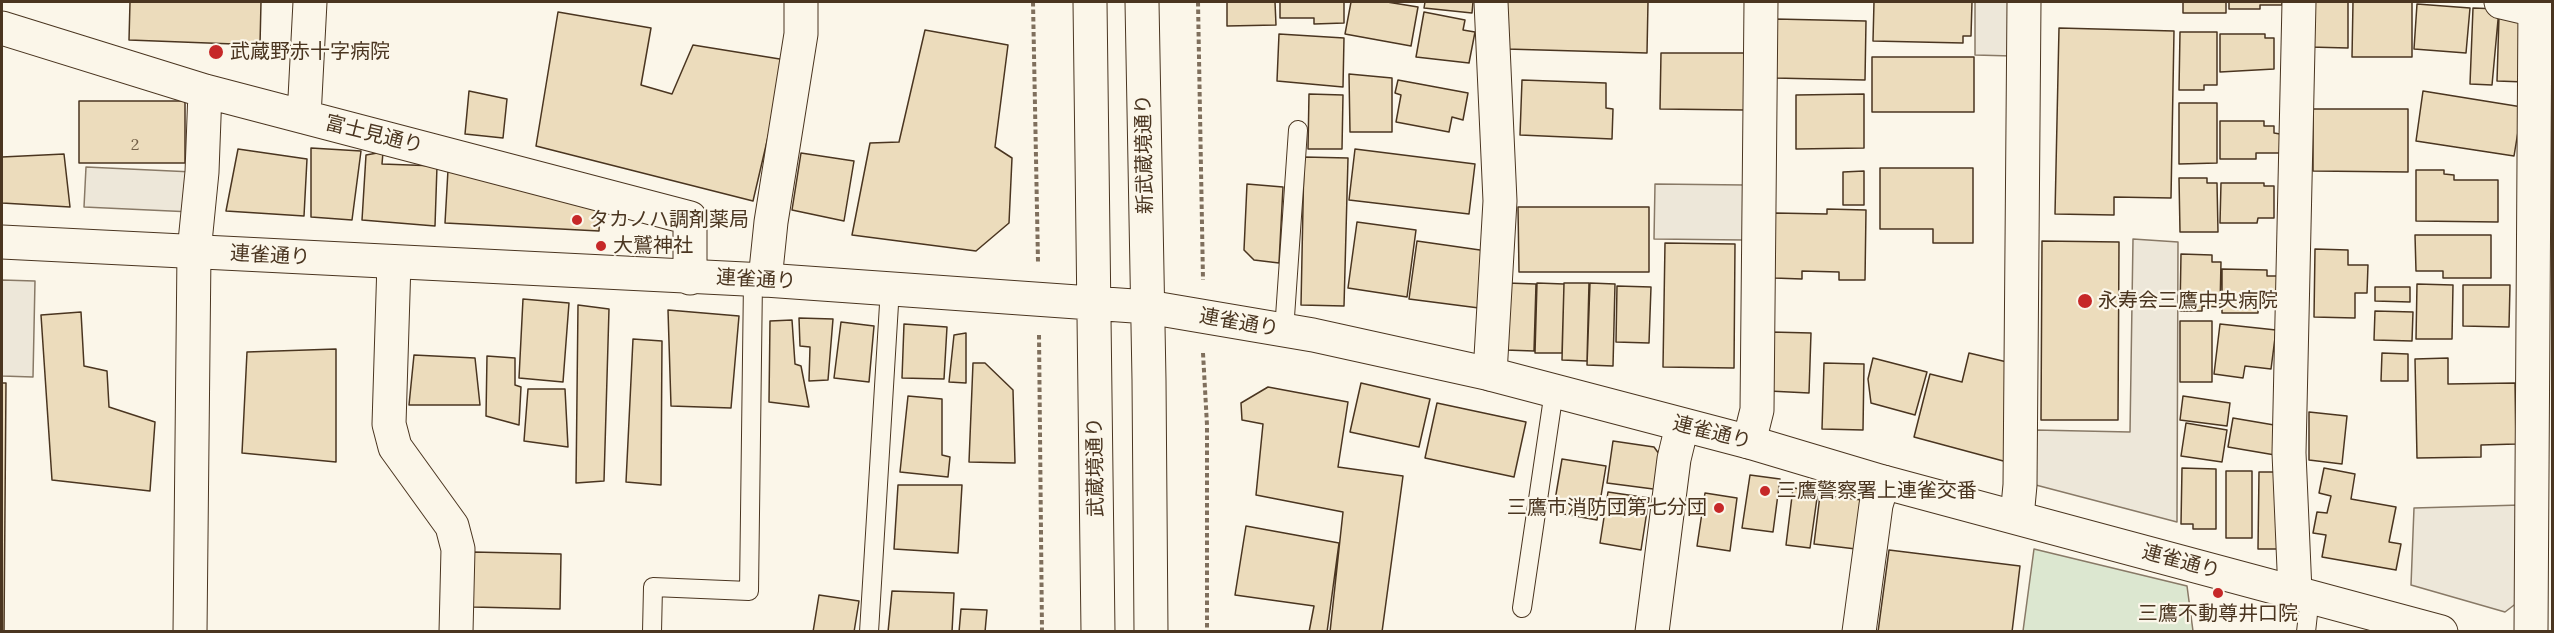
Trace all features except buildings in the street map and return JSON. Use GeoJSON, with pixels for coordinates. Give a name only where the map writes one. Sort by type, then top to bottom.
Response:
{"type":"FeatureCollection","features":[{"type":"Feature","properties":{"kind":"street"},"geometry":{"type":"LineString","coordinates":[[304,117],[310,2]]}},
{"type":"Feature","properties":{"kind":"street"},"geometry":{"type":"LineString","coordinates":[[759,280],[771,222],[801,34],[801,2]]}},
{"type":"Feature","properties":{"kind":"street"},"geometry":{"type":"LineString","coordinates":[[1090,2],[1093,303]]}},
{"type":"Feature","properties":{"kind":"street","name":"新武蔵境通り"},"geometry":{"type":"LineString","coordinates":[[1142,2],[1148,307]]}},
{"type":"Feature","properties":{"kind":"street"},"geometry":{"type":"LineString","coordinates":[[1490,374],[1500,201],[1491,2]]}},
{"type":"Feature","properties":{"kind":"street"},"geometry":{"type":"LineString","coordinates":[[1749,442],[1757,410],[1761,2]]}},
{"type":"Feature","properties":{"kind":"street"},"geometry":{"type":"LineString","coordinates":[[2017,517],[2020,485],[2024,2]]}},
{"type":"Feature","properties":{"kind":"street"},"geometry":{"type":"LineString","coordinates":[[2299,2],[2289,453],[2302,594]]}},
{"type":"Feature","properties":{"kind":"street"},"geometry":{"type":"LineString","coordinates":[[2501,2],[2541,8],[2531,632]]}},
{"type":"Feature","properties":{"kind":"street","name":"富士見通り"},"geometry":{"type":"LineString","coordinates":[[2,28],[205,91],[690,218],[690,278]]}},
{"type":"Feature","properties":{"kind":"street"},"geometry":{"type":"LineString","coordinates":[[190,632],[194,252],[202,172],[205,91]]}},
{"type":"Feature","properties":{"kind":"street","name":"連雀通り"},"geometry":{"type":"LineString","coordinates":[[2,242],[759,280],[1148,307],[1284,331],[1490,374],[1749,442],[1882,482],[2441,632]]}},
{"type":"Feature","properties":{"kind":"street"},"geometry":{"type":"LineString","coordinates":[[394,262],[389,424],[391,437],[395,447],[452,526],[456,537],[456,632]]}},
{"type":"Feature","properties":{"kind":"street","name":"武蔵境通り"},"geometry":{"type":"LineString","coordinates":[[1093,303],[1098,632]]}},
{"type":"Feature","properties":{"kind":"street"},"geometry":{"type":"LineString","coordinates":[[1148,307],[1151,632]]}},
{"type":"Feature","properties":{"kind":"street"},"geometry":{"type":"LineString","coordinates":[[1652,632],[1674,459],[1682,426]]}},
{"type":"Feature","properties":{"kind":"street"},"geometry":{"type":"LineString","coordinates":[[1859,632],[1876,505],[1882,482]]}},
{"type":"Feature","properties":{"kind":"lane"},"geometry":{"type":"LineString","coordinates":[[1284,331],[1298,130]]}},
{"type":"Feature","properties":{"kind":"lane"},"geometry":{"type":"LineString","coordinates":[[652,632],[653,587],[749,591],[759,280]]}},
{"type":"Feature","properties":{"kind":"lane"},"geometry":{"type":"LineString","coordinates":[[869,632],[890,288]]}},
{"type":"Feature","properties":{"kind":"lane"},"geometry":{"type":"LineString","coordinates":[[1522,609],[1554,391]]}},
{"type":"Feature","properties":{"kind":"lane"},"geometry":{"type":"LineString","coordinates":[[2302,594],[2306,632]]}},
{"type":"Feature","properties":{"kind":"path"},"geometry":{"type":"LineString","coordinates":[[1033,2],[1038,267]]}},
{"type":"Feature","properties":{"kind":"path"},"geometry":{"type":"LineString","coordinates":[[1198,2],[1203,285]]}},
{"type":"Feature","properties":{"kind":"path"},"geometry":{"type":"LineString","coordinates":[[1040,328],[1042,632]]}},
{"type":"Feature","properties":{"kind":"path"},"geometry":{"type":"LineString","coordinates":[[1203,349],[1207,425],[1207,632]]}},
{"type":"Feature","properties":{"kind":"green space"},"geometry":{"type":"Polygon","coordinates":[[[2034,549],[2187,586],[2193,631],[2023,631],[2034,549]]]}},
{"type":"Feature","properties":{"kind":"shaded area"},"geometry":{"type":"Polygon","coordinates":[[[1975,2],[2013,2],[2012,56],[1975,55],[1975,2]]]}},
{"type":"Feature","properties":{"kind":"shaded area"},"geometry":{"type":"Polygon","coordinates":[[[86,167],[193,172],[192,212],[84,207],[86,167]]]}},
{"type":"Feature","properties":{"kind":"shaded area"},"geometry":{"type":"Polygon","coordinates":[[[1655,184],[1745,185],[1744,240],[1654,239],[1655,184]]]}},
{"type":"Feature","properties":{"kind":"shaded area"},"geometry":{"type":"Polygon","coordinates":[[[2133,239],[2178,242],[2177,522],[2032,484],[2035,430],[2130,432],[2133,239]]]}},
{"type":"Feature","properties":{"kind":"shaded area"},"geometry":{"type":"Polygon","coordinates":[[[2,280],[35,281],[33,377],[2,376],[2,280]]]}},
{"type":"Feature","properties":{"kind":"shaded area"},"geometry":{"type":"Polygon","coordinates":[[[2521,505],[2522,599],[2505,612],[2411,585],[2414,508],[2521,505]]]}},
{"type":"Feature","properties":{"kind":"place","name":"武蔵野赤十字病院"},"geometry":{"type":"Point","coordinates":[216,52]}},
{"type":"Feature","properties":{"kind":"place","name":"タカノハ調剤薬局"},"geometry":{"type":"Point","coordinates":[577,220]}},
{"type":"Feature","properties":{"kind":"place","name":"大鷲神社"},"geometry":{"type":"Point","coordinates":[601,246]}},
{"type":"Feature","properties":{"kind":"place","name":"永寿会三鷹中央病院"},"geometry":{"type":"Point","coordinates":[2085,301]}},
{"type":"Feature","properties":{"kind":"place","name":"三鷹警察署上連雀交番"},"geometry":{"type":"Point","coordinates":[1765,491]}},
{"type":"Feature","properties":{"kind":"place","name":"三鷹市消防団第七分団"},"geometry":{"type":"Point","coordinates":[1719,508]}},
{"type":"Feature","properties":{"kind":"place","name":"三鷹不動尊井口院"},"geometry":{"type":"Point","coordinates":[2218,593]}}]}
